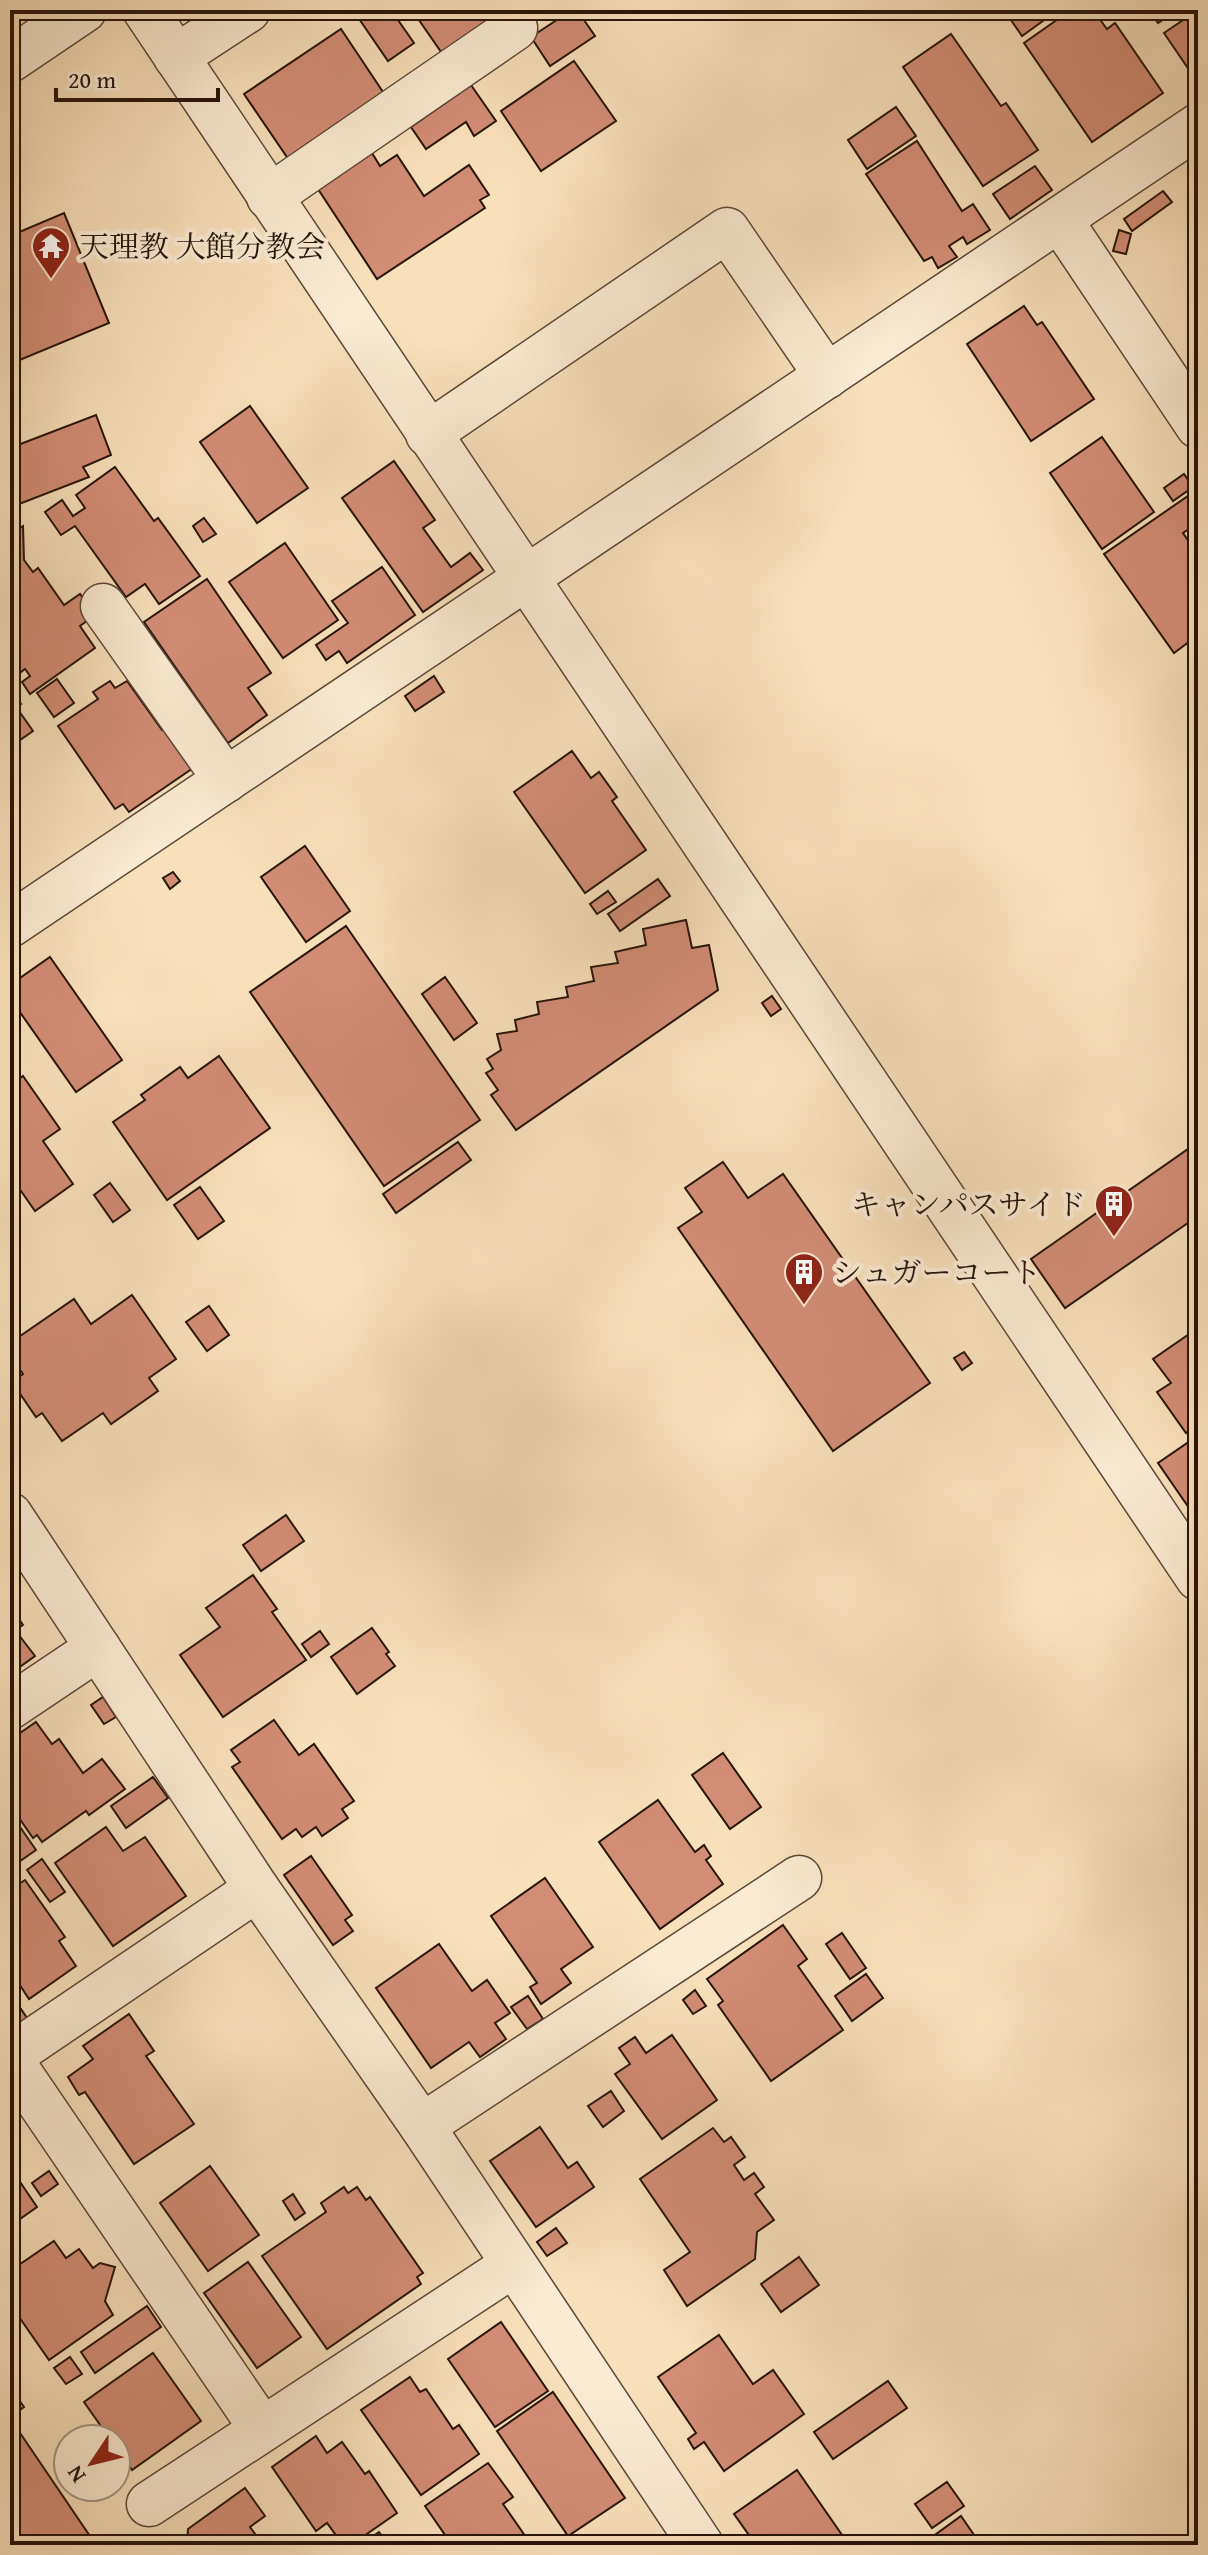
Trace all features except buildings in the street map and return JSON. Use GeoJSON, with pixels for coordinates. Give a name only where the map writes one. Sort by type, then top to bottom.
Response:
{"type":"FeatureCollection","features":[{"type":"Feature","properties":{"kind":"street"},"geometry":{"type":"LineString","coordinates":[[10,60],[84,10]]}},
{"type":"Feature","properties":{"kind":"street"},"geometry":{"type":"LineString","coordinates":[[145,10],[1198,1578]]}},
{"type":"Feature","properties":{"kind":"street"},"geometry":{"type":"LineString","coordinates":[[176,57],[248,10]]}},
{"type":"Feature","properties":{"kind":"street"},"geometry":{"type":"LineString","coordinates":[[269,197],[515,28]]}},
{"type":"Feature","properties":{"kind":"street"},"geometry":{"type":"LineString","coordinates":[[10,925],[1198,126]]}},
{"type":"Feature","properties":{"kind":"street"},"geometry":{"type":"LineString","coordinates":[[1060,220],[1198,426]]}},
{"type":"Feature","properties":{"kind":"street"},"geometry":{"type":"LineString","coordinates":[[428,434],[727,230],[827,376]]}},
{"type":"Feature","properties":{"kind":"street"},"geometry":{"type":"LineString","coordinates":[[103,606],[226,780]]}},
{"type":"Feature","properties":{"kind":"street"},"geometry":{"type":"LineString","coordinates":[[10,1515],[257,1889],[422,2126],[701,2545]]}},
{"type":"Feature","properties":{"kind":"street"},"geometry":{"type":"LineString","coordinates":[[10,1707],[98,1648]]}},
{"type":"Feature","properties":{"kind":"street"},"geometry":{"type":"LineString","coordinates":[[422,2126],[799,1878]]}},
{"type":"Feature","properties":{"kind":"street"},"geometry":{"type":"LineString","coordinates":[[257,1889],[10,2058],[262,2429]]}},
{"type":"Feature","properties":{"kind":"street"},"geometry":{"type":"LineString","coordinates":[[149,2504],[513,2265]]}},
{"type":"Feature","properties":{"kind":"place","name":"天理教 大館分教会"},"geometry":{"type":"Point","coordinates":[51,280]}},
{"type":"Feature","properties":{"kind":"place","name":"キャンパスサイド"},"geometry":{"type":"Point","coordinates":[1114,1238]}},
{"type":"Feature","properties":{"kind":"place","name":"シュガーコート"},"geometry":{"type":"Point","coordinates":[804,1306]}}]}
